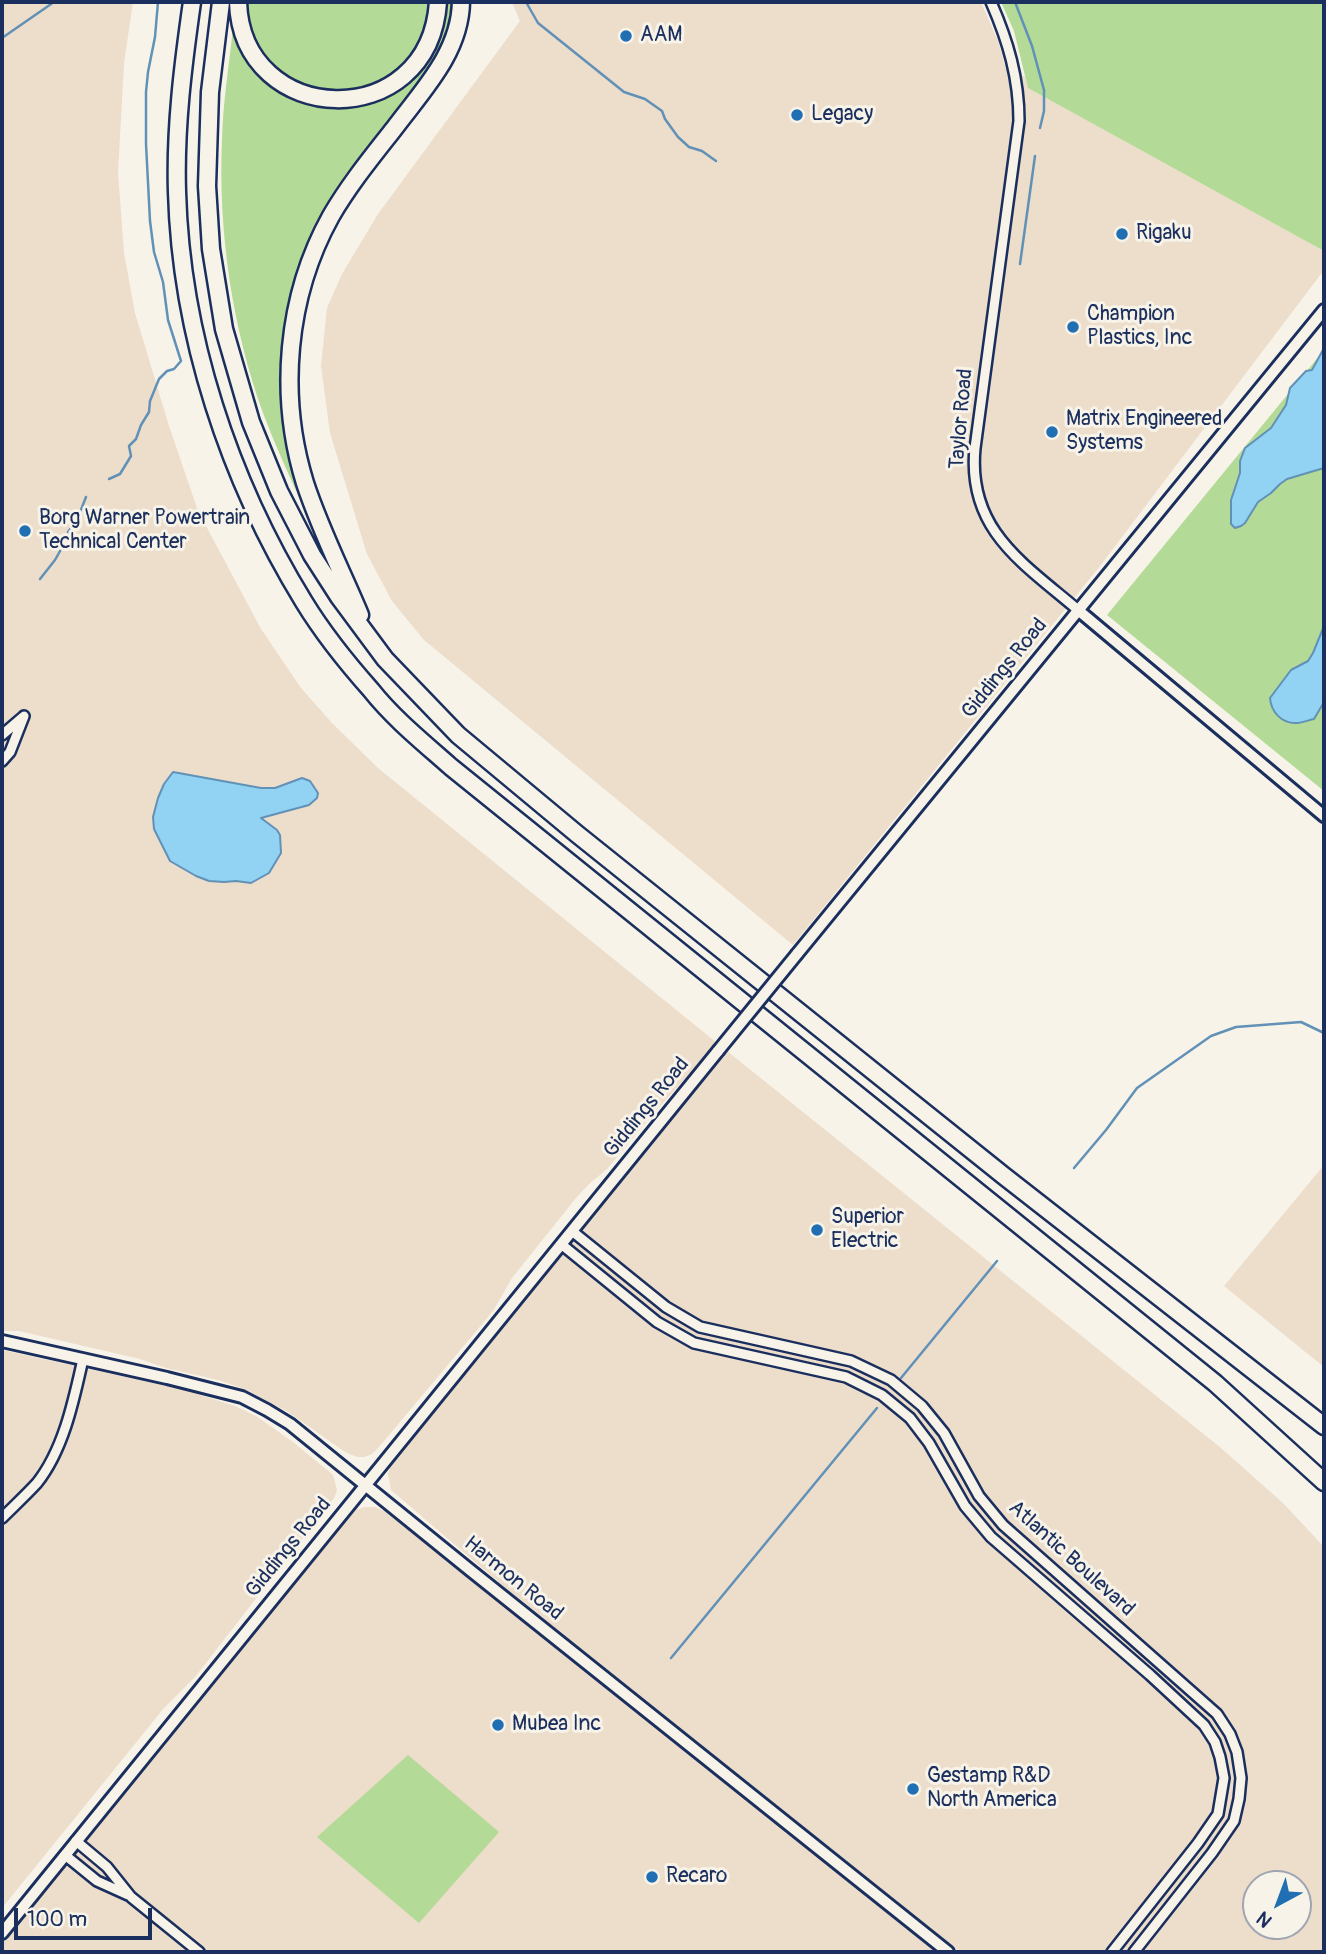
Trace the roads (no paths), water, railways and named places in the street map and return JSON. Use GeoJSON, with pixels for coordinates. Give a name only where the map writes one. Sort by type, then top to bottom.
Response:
{"type":"FeatureCollection","features":[{"type":"Feature","properties":{"kind":"highway"},"geometry":{"type":"LineString","coordinates":[[192,2],[181,88],[177,171],[184,271],[196,339],[213,403],[253,505],[280,561],[305,604],[338,650],[373,693],[451,767],[1205,1375],[1324,1482]]}},
{"type":"Feature","properties":{"kind":"highway"},"geometry":{"type":"LineString","coordinates":[[221,2],[208,113],[207,186],[211,250],[224,329],[251,422],[279,491],[313,555],[339,597],[369,637],[398,673],[458,735],[547,809],[1004,1176],[1324,1426]]}},
{"type":"Feature","properties":{"kind":"highway"},"geometry":{"type":"LineString","coordinates":[[238,2],[245,36],[256,58],[274,77],[299,92],[326,100],[339,100],[376,92],[407,73],[429,42],[436,22],[438,2]]}},
{"type":"Feature","properties":{"kind":"highway"},"geometry":{"type":"LineString","coordinates":[[369,637],[316,514],[299,461],[290,402],[292,341],[305,279],[330,218],[352,182],[443,64],[455,38],[461,2]]}},
{"type":"Feature","properties":{"kind":"street","name":"Taylor Road"},"geometry":{"type":"LineString","coordinates":[[991,2],[1013,62],[1019,121],[975,448],[975,477],[984,511],[1001,542],[1018,559],[1324,816]]}},
{"type":"Feature","properties":{"kind":"street","name":"Giddings Road"},"geometry":{"type":"LineString","coordinates":[[2,1933],[365,1484],[1324,310]]}},
{"type":"Feature","properties":{"kind":"street"},"geometry":{"type":"LineString","coordinates":[[2,735],[24,716],[10,752],[2,761]]}},
{"type":"Feature","properties":{"kind":"street","name":"Atlantic Boulevard"},"geometry":{"type":"LineString","coordinates":[[572,1231],[666,1307],[700,1326],[852,1361],[891,1380],[922,1406],[944,1433],[979,1496],[1003,1525],[1217,1714],[1230,1734],[1237,1752],[1241,1778],[1234,1821],[1134,1952]]}},
{"type":"Feature","properties":{"kind":"street","name":"Atlantic Boulevard"},"geometry":{"type":"LineString","coordinates":[[561,1244],[657,1322],[694,1343],[846,1377],[882,1395],[910,1418],[929,1443],[965,1506],[991,1537],[1204,1725],[1215,1742],[1224,1778],[1218,1814],[1112,1952]]}},
{"type":"Feature","properties":{"kind":"street","name":"Harmon Road"},"geometry":{"type":"LineString","coordinates":[[2,1341],[167,1378],[242,1398],[290,1424],[948,1952]]}},
{"type":"Feature","properties":{"kind":"street"},"geometry":{"type":"LineString","coordinates":[[2,1518],[38,1482],[53,1455],[66,1425],[83,1359]]}},
{"type":"Feature","properties":{"kind":"street"},"geometry":{"type":"LineString","coordinates":[[76,1841],[107,1867],[131,1896],[200,1952]]}},
{"type":"Feature","properties":{"kind":"street"},"geometry":{"type":"LineString","coordinates":[[65,1855],[97,1881],[131,1896]]}},
{"type":"Feature","properties":{"kind":"water"},"geometry":{"type":"Polygon","coordinates":[[[1324,348],[1324,468],[1287,479],[1258,502],[1245,523],[1235,528],[1231,524],[1231,500],[1245,448],[1271,428],[1286,405],[1290,388],[1306,371],[1312,370],[1324,348]]]}},
{"type":"Feature","properties":{"kind":"water"},"geometry":{"type":"Polygon","coordinates":[[[1324,626],[1324,702],[1314,719],[1292,723],[1275,712],[1270,698],[1291,670],[1308,661],[1324,626]]]}},
{"type":"Feature","properties":{"kind":"water"},"geometry":{"type":"Polygon","coordinates":[[[173,772],[261,788],[275,788],[302,778],[310,781],[318,793],[317,798],[309,805],[261,818],[280,835],[281,853],[269,873],[251,883],[209,881],[170,861],[154,829],[153,817],[158,798],[173,772]]]}},
{"type":"Feature","properties":{"kind":"waterway"},"geometry":{"type":"LineString","coordinates":[[2,38],[54,2]]}},
{"type":"Feature","properties":{"kind":"waterway"},"geometry":{"type":"LineString","coordinates":[[109,479],[120,474],[131,456],[129,446],[136,439],[149,412],[150,401],[159,379],[181,361],[168,320],[150,221],[146,92],[158,2]]}},
{"type":"Feature","properties":{"kind":"waterway"},"geometry":{"type":"LineString","coordinates":[[526,2],[538,23],[624,92],[645,99],[662,111],[678,137],[689,147],[702,151],[716,161]]}},
{"type":"Feature","properties":{"kind":"waterway"},"geometry":{"type":"LineString","coordinates":[[1015,2],[1032,46],[1044,90],[1044,111],[1040,128]]}},
{"type":"Feature","properties":{"kind":"waterway"},"geometry":{"type":"LineString","coordinates":[[1020,264],[1035,156]]}},
{"type":"Feature","properties":{"kind":"waterway"},"geometry":{"type":"LineString","coordinates":[[40,579],[55,560],[64,544],[63,540],[70,534],[68,532],[77,520],[86,497]]}},
{"type":"Feature","properties":{"kind":"waterway"},"geometry":{"type":"LineString","coordinates":[[1074,1168],[1137,1088],[1211,1036],[1236,1027],[1301,1022],[1324,1033]]}},
{"type":"Feature","properties":{"kind":"waterway"},"geometry":{"type":"LineString","coordinates":[[901,1378],[997,1261]]}},
{"type":"Feature","properties":{"kind":"waterway"},"geometry":{"type":"LineString","coordinates":[[671,1658],[877,1408]]}},
{"type":"Feature","properties":{"kind":"place","name":"AAM"},"geometry":{"type":"Point","coordinates":[626,36]}},
{"type":"Feature","properties":{"kind":"place","name":"Legacy"},"geometry":{"type":"Point","coordinates":[797,115]}},
{"type":"Feature","properties":{"kind":"place","name":"Rigaku"},"geometry":{"type":"Point","coordinates":[1122,234]}},
{"type":"Feature","properties":{"kind":"place","name":"Champion Plastics, Inc"},"geometry":{"type":"Point","coordinates":[1073,327]}},
{"type":"Feature","properties":{"kind":"place","name":"Matrix Engineered Systems"},"geometry":{"type":"Point","coordinates":[1052,432]}},
{"type":"Feature","properties":{"kind":"place","name":"Borg Warner Powertrain Technical Center"},"geometry":{"type":"Point","coordinates":[25,531]}},
{"type":"Feature","properties":{"kind":"place","name":"Superior Electric"},"geometry":{"type":"Point","coordinates":[817,1230]}},
{"type":"Feature","properties":{"kind":"place","name":"Mubea Inc"},"geometry":{"type":"Point","coordinates":[498,1725]}},
{"type":"Feature","properties":{"kind":"place","name":"Gestamp R&D North America"},"geometry":{"type":"Point","coordinates":[913,1789]}},
{"type":"Feature","properties":{"kind":"place","name":"Recaro"},"geometry":{"type":"Point","coordinates":[652,1877]}}]}
